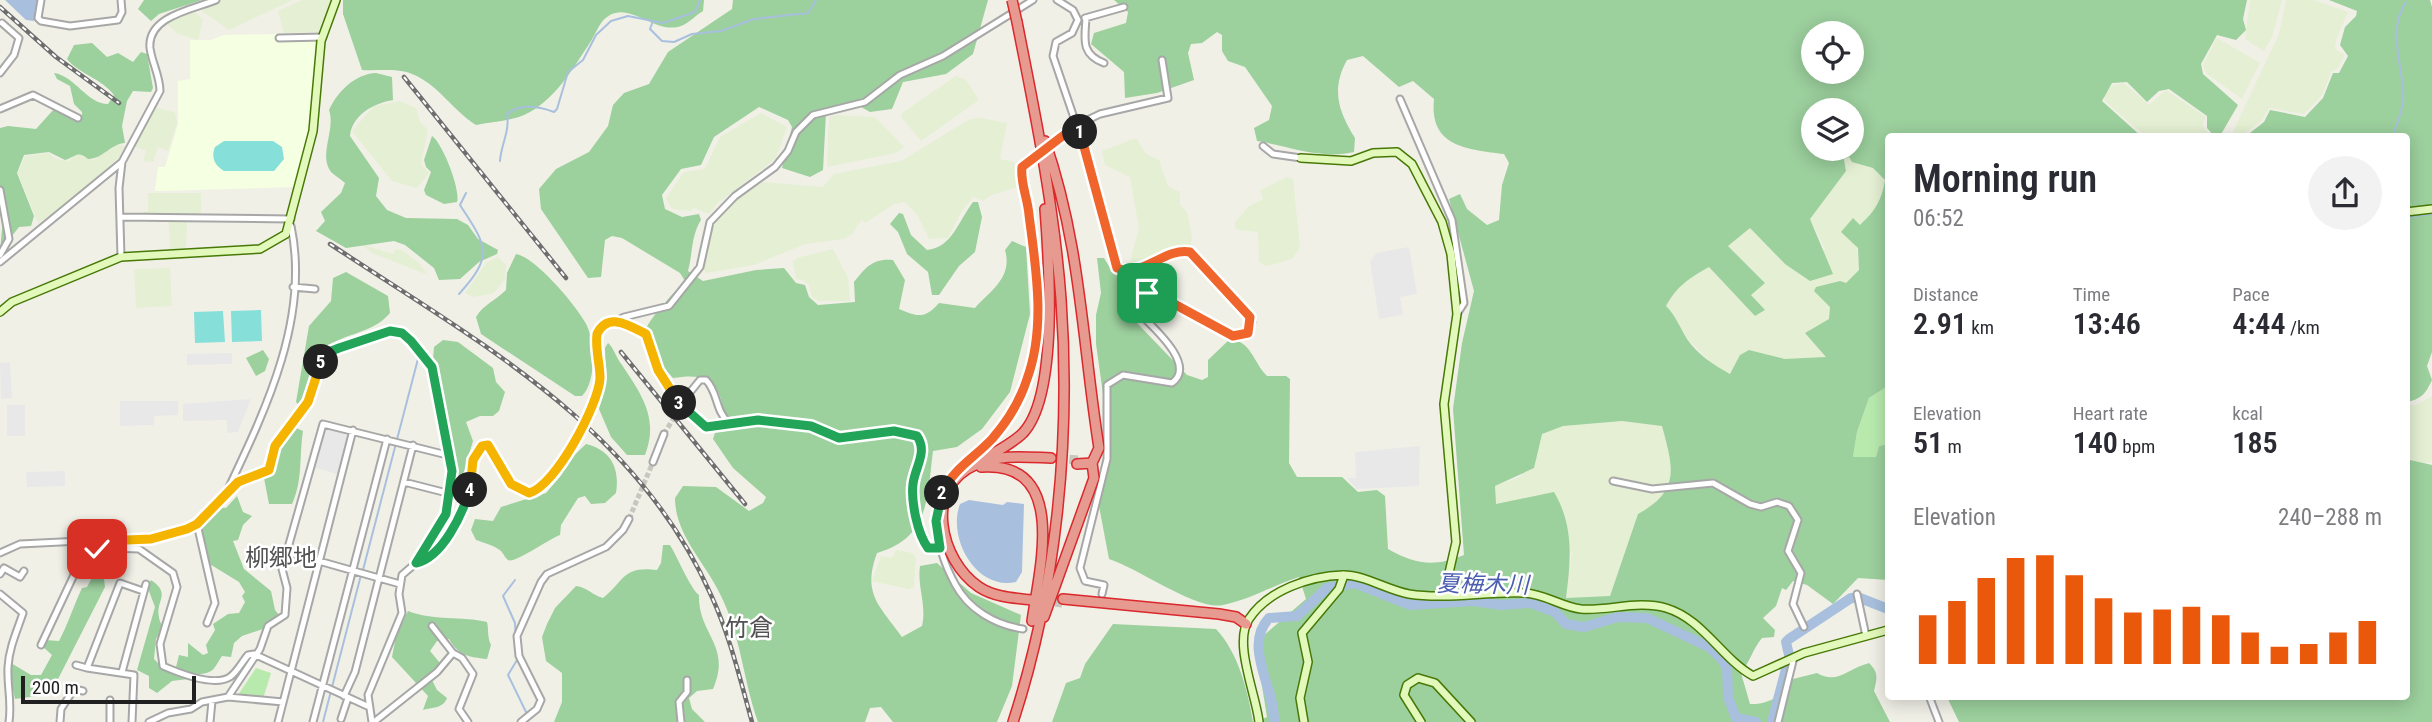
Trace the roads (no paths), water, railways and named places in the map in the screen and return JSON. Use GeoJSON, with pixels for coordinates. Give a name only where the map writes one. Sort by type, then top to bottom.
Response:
{"type":"FeatureCollection","features":[{"type":"Feature","properties":{"kind":"highway"},"geometry":{"type":"LineString","coordinates":[[1012,0],[1035,112],[1061,297],[1064,407],[1055,528],[1030,662]]}},
{"type":"Feature","properties":{"kind":"highway"},"geometry":{"type":"LineString","coordinates":[[1013,722],[1069,541],[1094,478],[1092,463],[1099,448],[1070,223],[1035,112]]}},
{"type":"Feature","properties":{"kind":"highway"},"geometry":{"type":"LineString","coordinates":[[1031,598],[1007,597],[982,589],[964,575],[949,555],[943,532],[945,504],[957,480],[1022,433],[1031,422],[1041,393],[1049,300],[1042,158]]}},
{"type":"Feature","properties":{"kind":"highway"},"geometry":{"type":"LineString","coordinates":[[977,466],[1002,457],[1051,460]]}},
{"type":"Feature","properties":{"kind":"highway"},"geometry":{"type":"LineString","coordinates":[[1078,462],[1092,463]]}},
{"type":"Feature","properties":{"kind":"highway"},"geometry":{"type":"LineString","coordinates":[[977,466],[1006,467],[1025,475],[1037,492],[1040,503],[1039,572],[1017,708]]}},
{"type":"Feature","properties":{"kind":"highway"},"geometry":{"type":"LineString","coordinates":[[1062,601],[1246,624]]}},
{"type":"Feature","properties":{"kind":"street"},"geometry":{"type":"LineString","coordinates":[[41,0],[38,18],[41,21],[70,26],[118,20],[122,12],[121,0]]}},
{"type":"Feature","properties":{"kind":"street"},"geometry":{"type":"LineString","coordinates":[[0,262],[122,162],[160,91],[150,45],[152,34],[170,18],[216,0]]}},
{"type":"Feature","properties":{"kind":"street"},"geometry":{"type":"LineString","coordinates":[[228,490],[275,380],[290,329],[295,245],[292,222],[313,131],[323,37],[336,0]]}},
{"type":"Feature","properties":{"kind":"street"},"geometry":{"type":"LineString","coordinates":[[416,563],[428,559],[439,548],[458,517],[472,485],[473,460],[478,449],[488,445],[511,484],[529,493],[542,486],[560,465],[588,413],[600,379],[597,334],[604,325],[669,306],[700,267],[710,222],[735,196],[775,167],[788,150],[796,132],[814,115],[865,102],[900,75],[943,56],[1033,0]]}},
{"type":"Feature","properties":{"kind":"street"},"geometry":{"type":"LineString","coordinates":[[1057,0],[1073,10],[1078,20],[1076,29],[1056,42],[1053,50],[1080,123],[1117,268],[1131,270],[1176,252],[1190,252],[1252,322],[1248,333],[1233,336],[1154,293],[1142,296],[1139,300],[1139,313],[1162,337],[1181,368],[1180,375],[1172,383],[1123,375],[1107,385],[1105,466],[1080,568],[1085,581],[1104,585],[1102,594]]}},
{"type":"Feature","properties":{"kind":"street"},"geometry":{"type":"LineString","coordinates":[[1078,20],[1124,7]]}},
{"type":"Feature","properties":{"kind":"street"},"geometry":{"type":"LineString","coordinates":[[1086,18],[1083,36],[1085,48],[1104,63]]}},
{"type":"Feature","properties":{"kind":"street"},"geometry":{"type":"LineString","coordinates":[[0,73],[14,55],[19,38],[2,23]]}},
{"type":"Feature","properties":{"kind":"street"},"geometry":{"type":"LineString","coordinates":[[279,38],[323,37]]}},
{"type":"Feature","properties":{"kind":"street"},"geometry":{"type":"LineString","coordinates":[[1023,629],[991,619],[968,601],[951,578],[940,548],[936,521],[947,483],[1002,427],[1021,394],[1034,356],[1037,295],[1029,210],[1021,173],[1025,162],[1080,123],[1121,108],[1167,98],[1162,60]]}},
{"type":"Feature","properties":{"kind":"street"},"geometry":{"type":"LineString","coordinates":[[0,61],[8,64]]}},
{"type":"Feature","properties":{"kind":"street"},"geometry":{"type":"LineString","coordinates":[[0,109],[33,95],[78,118]]}},
{"type":"Feature","properties":{"kind":"street"},"geometry":{"type":"LineString","coordinates":[[1400,99],[1452,220],[1464,303],[1457,314]]}},
{"type":"Feature","properties":{"kind":"street"},"geometry":{"type":"LineString","coordinates":[[1080,123],[1084,112]]}},
{"type":"Feature","properties":{"kind":"street"},"geometry":{"type":"LineString","coordinates":[[1264,146],[1273,154],[1352,161],[1389,150],[1408,159],[1437,208],[1447,238],[1457,314],[1444,404],[1456,542],[1444,595]]}},
{"type":"Feature","properties":{"kind":"street"},"geometry":{"type":"LineString","coordinates":[[121,257],[122,162]]}},
{"type":"Feature","properties":{"kind":"street"},"geometry":{"type":"LineString","coordinates":[[0,190],[9,239],[0,255]]}},
{"type":"Feature","properties":{"kind":"street"},"geometry":{"type":"LineString","coordinates":[[2410,212],[2432,209]]}},
{"type":"Feature","properties":{"kind":"street"},"geometry":{"type":"LineString","coordinates":[[120,217],[292,222]]}},
{"type":"Feature","properties":{"kind":"street"},"geometry":{"type":"LineString","coordinates":[[1,311],[12,302],[121,257],[260,249],[280,240],[292,222]]}},
{"type":"Feature","properties":{"kind":"street"},"geometry":{"type":"LineString","coordinates":[[293,287],[316,289]]}},
{"type":"Feature","properties":{"kind":"street"},"geometry":{"type":"LineString","coordinates":[[618,320],[646,334],[658,370],[674,397],[696,422],[706,427],[758,420],[804,425],[839,438],[894,431],[917,436],[922,446],[913,486],[917,516],[923,542],[928,548],[940,548]]}},
{"type":"Feature","properties":{"kind":"street"},"geometry":{"type":"LineString","coordinates":[[81,545],[151,539],[197,524],[228,490],[247,478],[269,470],[275,446],[308,402],[320,364],[329,352],[390,331],[402,333],[421,352],[434,372],[452,471],[446,514],[416,563],[405,572],[400,584],[402,613],[368,695],[367,706],[373,722],[437,672],[453,653]]}},
{"type":"Feature","properties":{"kind":"street"},"geometry":{"type":"LineString","coordinates":[[687,396],[699,380],[706,380],[712,387],[720,415],[728,422]]}},
{"type":"Feature","properties":{"kind":"street"},"geometry":{"type":"LineString","coordinates":[[228,697],[254,654],[260,649],[268,626],[285,615],[287,588],[282,569],[320,427],[327,423],[447,455]]}},
{"type":"Feature","properties":{"kind":"street"},"geometry":{"type":"LineString","coordinates":[[278,722],[353,430]]}},
{"type":"Feature","properties":{"kind":"street"},"geometry":{"type":"LineString","coordinates":[[653,462],[664,434]]}},
{"type":"Feature","properties":{"kind":"street"},"geometry":{"type":"LineString","coordinates":[[313,722],[355,572],[387,439]]}},
{"type":"Feature","properties":{"kind":"street"},"geometry":{"type":"LineString","coordinates":[[341,719],[413,445]]}},
{"type":"Feature","properties":{"kind":"street"},"geometry":{"type":"LineString","coordinates":[[1613,481],[1653,489],[1713,483],[1750,504],[1761,507],[1777,502],[1789,506],[1798,520],[1788,551],[1801,573],[1793,604],[1804,627]]}},
{"type":"Feature","properties":{"kind":"street"},"geometry":{"type":"LineString","coordinates":[[404,482],[447,493]]}},
{"type":"Feature","properties":{"kind":"street"},"geometry":{"type":"LineString","coordinates":[[521,722],[537,709],[541,700],[519,656],[517,636],[544,577],[606,547],[623,530],[629,519]]}},
{"type":"Feature","properties":{"kind":"street"},"geometry":{"type":"LineString","coordinates":[[197,524],[215,603],[207,623]]}},
{"type":"Feature","properties":{"kind":"street"},"geometry":{"type":"LineString","coordinates":[[0,553],[20,544],[139,549],[173,573],[177,587],[160,644],[163,666],[192,676],[222,680],[235,672],[248,655],[254,654],[367,706]]}},
{"type":"Feature","properties":{"kind":"street"},"geometry":{"type":"LineString","coordinates":[[41,645],[80,560],[81,545]]}},
{"type":"Feature","properties":{"kind":"street"},"geometry":{"type":"LineString","coordinates":[[287,552],[400,584]]}},
{"type":"Feature","properties":{"kind":"street"},"geometry":{"type":"LineString","coordinates":[[0,574],[4,568],[20,577],[24,571]]}},
{"type":"Feature","properties":{"kind":"street"},"geometry":{"type":"LineString","coordinates":[[1304,722],[1300,698],[1308,662],[1302,633],[1339,589],[1343,576]]}},
{"type":"Feature","properties":{"kind":"street"},"geometry":{"type":"LineString","coordinates":[[1259,722],[1246,663],[1243,640],[1246,624],[1258,609],[1283,590],[1343,576],[1407,594],[1528,593],[1581,609],[1657,606],[1674,611],[1691,622],[1753,676],[1794,657],[1885,631]]}},
{"type":"Feature","properties":{"kind":"street"},"geometry":{"type":"LineString","coordinates":[[87,668],[120,583],[143,591]]}},
{"type":"Feature","properties":{"kind":"street"},"geometry":{"type":"LineString","coordinates":[[122,672],[146,584]]}},
{"type":"Feature","properties":{"kind":"street"},"geometry":{"type":"LineString","coordinates":[[0,594],[23,613],[10,650],[9,679],[12,701],[9,722]]}},
{"type":"Feature","properties":{"kind":"street"},"geometry":{"type":"LineString","coordinates":[[1857,597],[1866,636]]}},
{"type":"Feature","properties":{"kind":"street"},"geometry":{"type":"LineString","coordinates":[[432,626],[473,674],[459,709],[468,722]]}},
{"type":"Feature","properties":{"kind":"street"},"geometry":{"type":"LineString","coordinates":[[1778,722],[1794,657]]}},
{"type":"Feature","properties":{"kind":"street"},"geometry":{"type":"LineString","coordinates":[[76,665],[134,675],[132,722]]}},
{"type":"Feature","properties":{"kind":"street"},"geometry":{"type":"LineString","coordinates":[[1421,722],[1404,695],[1407,685],[1418,678],[1435,683],[1471,722]]}},
{"type":"Feature","properties":{"kind":"street"},"geometry":{"type":"LineString","coordinates":[[0,679],[9,679]]}},
{"type":"Feature","properties":{"kind":"street"},"geometry":{"type":"LineString","coordinates":[[681,722],[678,702],[687,692],[687,680]]}},
{"type":"Feature","properties":{"kind":"street"},"geometry":{"type":"LineString","coordinates":[[60,722],[61,709],[75,689],[83,691]]}},
{"type":"Feature","properties":{"kind":"street"},"geometry":{"type":"LineString","coordinates":[[149,722],[228,697],[283,702]]}},
{"type":"Feature","properties":{"kind":"street"},"geometry":{"type":"LineString","coordinates":[[110,700],[110,722]]}},
{"type":"Feature","properties":{"kind":"street"},"geometry":{"type":"LineString","coordinates":[[1931,700],[1939,722]]}},
{"type":"Feature","properties":{"kind":"street"},"geometry":{"type":"LineString","coordinates":[[210,722],[212,701]]}},
{"type":"Feature","properties":{"kind":"waterway"},"geometry":{"type":"LineString","coordinates":[[500,161],[507,114],[524,107],[554,112],[568,72],[583,60],[596,35],[611,21],[628,16],[663,23],[695,12],[700,0]]}},
{"type":"Feature","properties":{"kind":"waterway"},"geometry":{"type":"LineString","coordinates":[[653,21],[650,29],[662,41],[674,42],[692,34],[721,31],[754,19],[808,13],[816,0]]}},
{"type":"Feature","properties":{"kind":"waterway"},"geometry":{"type":"LineString","coordinates":[[2394,133],[2403,99],[2397,25],[2406,2]]}},
{"type":"Feature","properties":{"kind":"waterway"},"geometry":{"type":"LineString","coordinates":[[459,294],[478,269],[483,250],[476,230],[460,205],[466,193]]}},
{"type":"Feature","properties":{"kind":"waterway"},"geometry":{"type":"LineString","coordinates":[[2410,217],[2432,214]]}},
{"type":"Feature","properties":{"kind":"waterway"},"geometry":{"type":"LineString","coordinates":[[363,570],[419,355]]}},
{"type":"Feature","properties":{"kind":"waterway"},"geometry":{"type":"LineString","coordinates":[[323,722],[361,575]]}},
{"type":"Feature","properties":{"kind":"waterway"},"geometry":{"type":"LineString","coordinates":[[515,580],[503,596],[515,623],[517,660],[508,675],[527,714]]}},
{"type":"Feature","properties":{"kind":"waterway","name":"夏梅木川"},"geometry":{"type":"LineString","coordinates":[[1274,722],[1259,655],[1262,629],[1269,618],[1297,616],[1327,588],[1355,583],[1410,605],[1473,601],[1501,605],[1531,603],[1555,612],[1566,624],[1584,627],[1618,617],[1647,618],[1709,647],[1721,658],[1727,668],[1728,697],[1736,718],[1756,722]]}},
{"type":"Feature","properties":{"kind":"waterway","name":"夏梅木川"},"geometry":{"type":"LineString","coordinates":[[1789,655],[1786,642],[1789,639],[1851,598],[1860,598],[1885,608]]}},
{"type":"Feature","properties":{"kind":"waterway","name":"夏梅木川"},"geometry":{"type":"LineString","coordinates":[[1772,722],[1786,669]]}},
{"type":"Feature","properties":{"kind":"tunnel"},"geometry":{"type":"LineString","coordinates":[[664,434],[687,396]]}},
{"type":"Feature","properties":{"kind":"tunnel"},"geometry":{"type":"LineString","coordinates":[[1056,458],[1078,460]]}},
{"type":"Feature","properties":{"kind":"tunnel"},"geometry":{"type":"LineString","coordinates":[[629,519],[653,462]]}},
{"type":"Feature","properties":{"kind":"tunnel"},"geometry":{"type":"LineString","coordinates":[[1042,601],[1062,603]]}},
{"type":"Feature","properties":{"kind":"railway"},"geometry":{"type":"LineString","coordinates":[[0,7],[56,57],[119,103]]}},
{"type":"Feature","properties":{"kind":"railway"},"geometry":{"type":"LineString","coordinates":[[404,77],[566,278]]}},
{"type":"Feature","properties":{"kind":"railway"},"geometry":{"type":"LineString","coordinates":[[330,244],[441,316],[548,393],[597,436],[641,483],[679,535],[718,610],[752,722]]}},
{"type":"Feature","properties":{"kind":"railway"},"geometry":{"type":"LineString","coordinates":[[621,352],[745,504]]}},
{"type":"Feature","properties":{"kind":"district","name":"柳郷地"},"geometry":{"type":"Point","coordinates":[281,558]}},
{"type":"Feature","properties":{"kind":"district","name":"竹倉"},"geometry":{"type":"Point","coordinates":[749,628]}}]}
